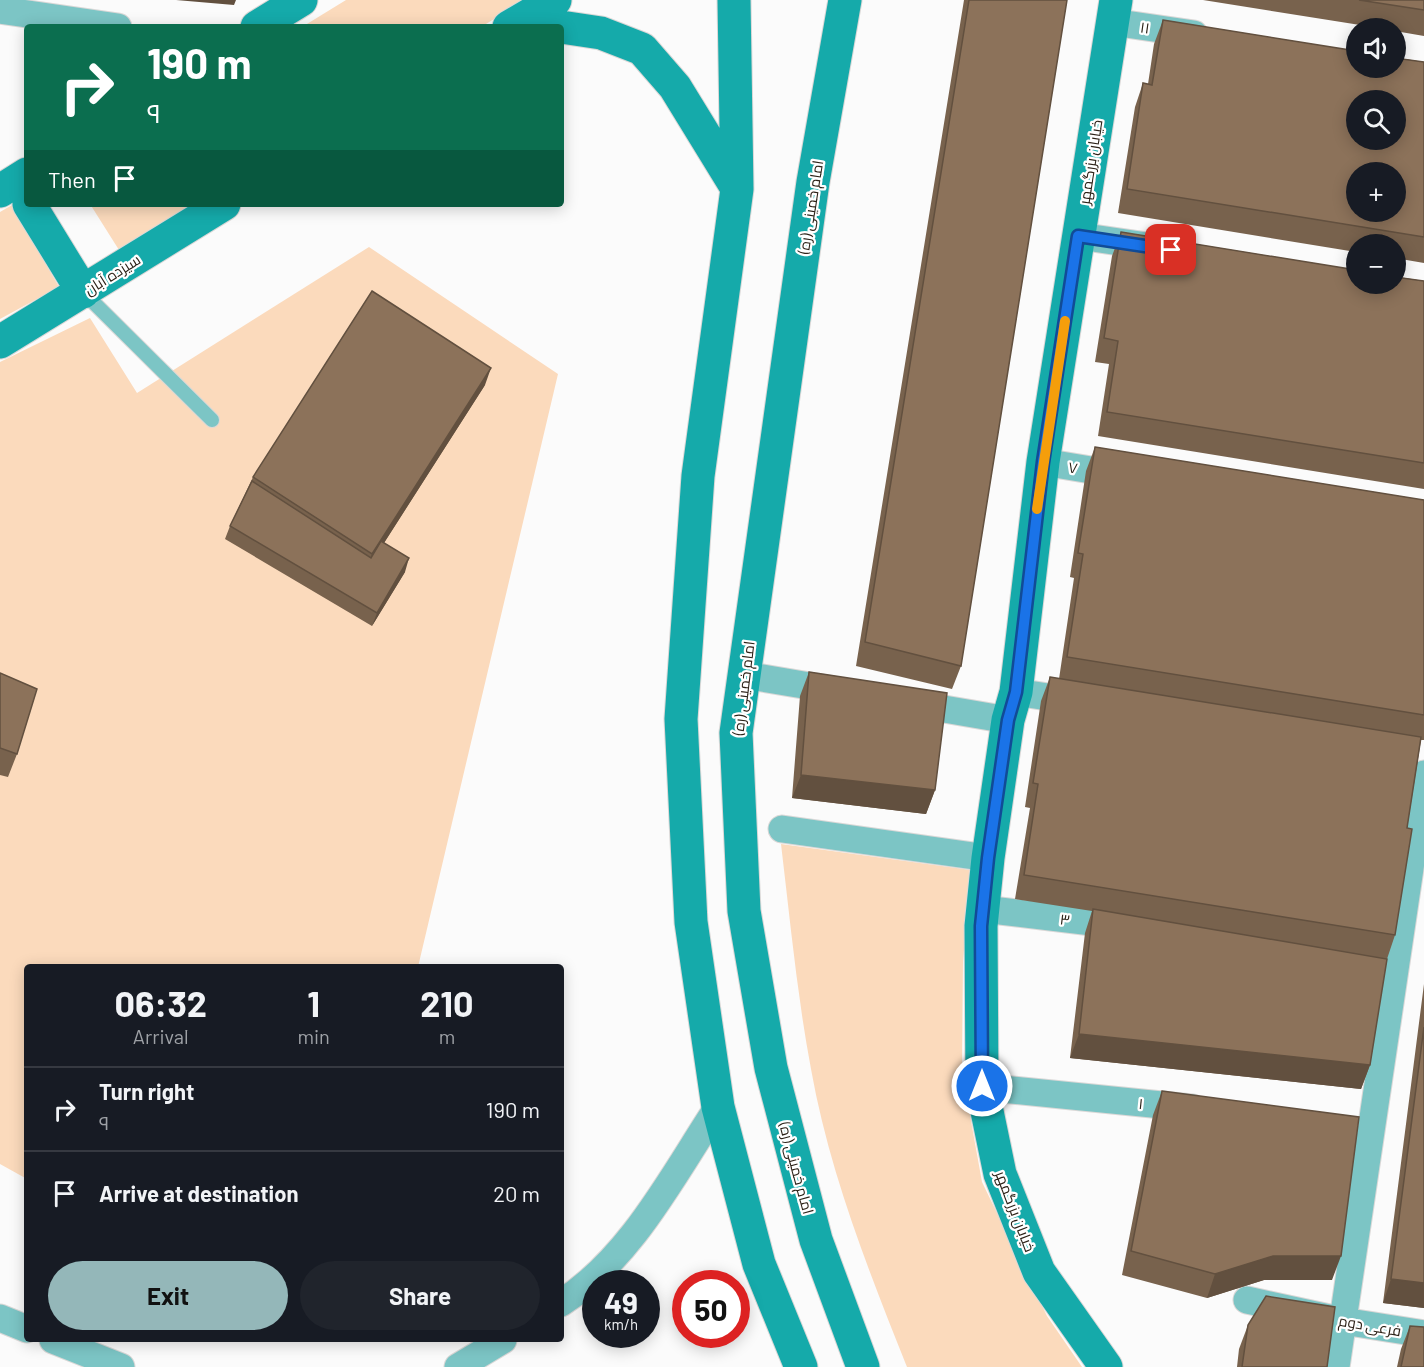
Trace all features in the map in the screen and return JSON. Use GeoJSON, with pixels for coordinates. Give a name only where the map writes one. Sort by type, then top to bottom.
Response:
{"type":"FeatureCollection","features":[{"type":"Feature","properties":{"kind":"main road"},"geometry":{"type":"LineString","coordinates":[[262,24],[301,0]]}},
{"type":"Feature","properties":{"kind":"main road"},"geometry":{"type":"LineString","coordinates":[[513,24],[555,0]]}},
{"type":"Feature","properties":{"kind":"main road"},"geometry":{"type":"LineString","coordinates":[[734,0],[738,189],[698,476],[681,719],[691,922],[718,1107],[759,1264],[801,1367]]}},
{"type":"Feature","properties":{"kind":"main road","name":"امام خمینی (ره)"},"geometry":{"type":"LineString","coordinates":[[845,0],[813,182],[736,733],[744,911],[769,1057],[816,1240],[863,1367]]}},
{"type":"Feature","properties":{"kind":"main road","name":"خیابان بزرگمهر"},"geometry":{"type":"LineString","coordinates":[[1106,1367],[1039,1272],[1000,1174],[982,1086],[983,909],[988,858],[1012,706],[1043,462],[1114,11]]}},
{"type":"Feature","properties":{"kind":"main road"},"geometry":{"type":"LineString","coordinates":[[564,28],[601,33],[642,49],[675,87],[738,189]]}},
{"type":"Feature","properties":{"kind":"main road"},"geometry":{"type":"LineString","coordinates":[[30,207],[83,292]]}},
{"type":"Feature","properties":{"kind":"main road","name":"سیزده آبان"},"geometry":{"type":"LineString","coordinates":[[0,342],[219,207]]}},
{"type":"Feature","properties":{"kind":"street"},"geometry":{"type":"LineString","coordinates":[[0,10],[97,24]]}},
{"type":"Feature","properties":{"kind":"street","name":"۱۱"},"geometry":{"type":"LineString","coordinates":[[1114,11],[1217,38]]}},
{"type":"Feature","properties":{"kind":"street"},"geometry":{"type":"LineString","coordinates":[[1078,236],[1183,252]]}},
{"type":"Feature","properties":{"kind":"street","name":"۷"},"geometry":{"type":"LineString","coordinates":[[1043,462],[1147,479]]}},
{"type":"Feature","properties":{"kind":"street"},"geometry":{"type":"LineString","coordinates":[[744,675],[871,697],[1012,706],[1110,707]]}},
{"type":"Feature","properties":{"kind":"street"},"geometry":{"type":"LineString","coordinates":[[1336,1367],[1343,1321],[1359,1126],[1384,958],[1424,774]]}},
{"type":"Feature","properties":{"kind":"street"},"geometry":{"type":"LineString","coordinates":[[782,829],[988,858]]}},
{"type":"Feature","properties":{"kind":"street","name":"۳"},"geometry":{"type":"LineString","coordinates":[[983,909],[1148,929]]}},
{"type":"Feature","properties":{"kind":"street","name":"۱"},"geometry":{"type":"LineString","coordinates":[[982,1086],[1218,1111]]}},
{"type":"Feature","properties":{"kind":"street"},"geometry":{"type":"LineString","coordinates":[[564,1301],[576,1293],[623,1249],[718,1107]]}},
{"type":"Feature","properties":{"kind":"street","name":"فرعی دوم"},"geometry":{"type":"LineString","coordinates":[[1247,1294],[1343,1321],[1424,1334]]}},
{"type":"Feature","properties":{"kind":"street"},"geometry":{"type":"LineString","coordinates":[[0,1318],[24,1328]]}},
{"type":"Feature","properties":{"kind":"street"},"geometry":{"type":"LineString","coordinates":[[58,1342],[121,1367]]}},
{"type":"Feature","properties":{"kind":"street"},"geometry":{"type":"LineString","coordinates":[[458,1367],[500,1342]]}},
{"type":"Feature","properties":{"kind":"lane"},"geometry":{"type":"LineString","coordinates":[[83,292],[212,420]]}},
{"type":"Feature","properties":{"kind":"shaded area"},"geometry":{"type":"Polygon","coordinates":[[[346,0],[525,0],[486,24],[307,24],[346,0]]]}},
{"type":"Feature","properties":{"kind":"shaded area"},"geometry":{"type":"Polygon","coordinates":[[[12,205],[59,287],[0,319],[0,212],[12,205]]]}},
{"type":"Feature","properties":{"kind":"shaded area"},"geometry":{"type":"Polygon","coordinates":[[[92,207],[189,207],[119,250],[92,207]]]}},
{"type":"Feature","properties":{"kind":"shaded area"},"geometry":{"type":"Polygon","coordinates":[[[369,247],[558,374],[419,964],[24,964],[24,1177],[0,1164],[0,362],[90,318],[137,393],[369,247]]]}},
{"type":"Feature","properties":{"kind":"shaded area"},"geometry":{"type":"Polygon","coordinates":[[[781,844],[971,870],[963,961],[962,1071],[982,1182],[1047,1316],[1082,1367],[907,1367],[878,1295],[828,1145],[811,1069],[802,1013],[781,844]]]}},
{"type":"Feature","properties":{"kind":"building"},"geometry":{"type":"Polygon","coordinates":[[[969,0],[1067,0],[961,666],[865,642],[969,0]]]}},
{"type":"Feature","properties":{"kind":"building"},"geometry":{"type":"Polygon","coordinates":[[[1359,0],[1424,0],[1424,10],[1359,0]]]}},
{"type":"Feature","properties":{"kind":"building"},"geometry":{"type":"Polygon","coordinates":[[[1163,20],[1346,49],[1346,78],[1406,78],[1406,60],[1424,62],[1424,237],[1127,189],[1143,83],[1152,85],[1163,20]]]}},
{"type":"Feature","properties":{"kind":"building"},"geometry":{"type":"Polygon","coordinates":[[[1121,232],[1346,268],[1346,294],[1406,294],[1406,279],[1424,281],[1424,463],[1107,412],[1118,341],[1104,338],[1121,232]]]}},
{"type":"Feature","properties":{"kind":"building"},"geometry":{"type":"Polygon","coordinates":[[[372,291],[491,368],[372,554],[253,477],[372,291]]]}},
{"type":"Feature","properties":{"kind":"building"},"geometry":{"type":"Polygon","coordinates":[[[1095,447],[1424,500],[1424,715],[1067,657],[1083,554],[1078,553],[1095,447]]]}},
{"type":"Feature","properties":{"kind":"building"},"geometry":{"type":"Polygon","coordinates":[[[252,481],[371,558],[381,541],[409,558],[377,613],[230,526],[252,481]]]}},
{"type":"Feature","properties":{"kind":"building"},"geometry":{"type":"Polygon","coordinates":[[[809,672],[947,693],[935,790],[801,775],[809,672]]]}},
{"type":"Feature","properties":{"kind":"building"},"geometry":{"type":"Polygon","coordinates":[[[0,673],[37,689],[17,754],[0,748],[0,673]]]}},
{"type":"Feature","properties":{"kind":"building"},"geometry":{"type":"Polygon","coordinates":[[[1050,677],[1421,737],[1407,828],[1412,829],[1395,935],[1024,875],[1038,784],[1033,783],[1050,677]]]}},
{"type":"Feature","properties":{"kind":"building"},"geometry":{"type":"Polygon","coordinates":[[[1093,909],[1387,959],[1370,1065],[1079,1034],[1093,909]]]}},
{"type":"Feature","properties":{"kind":"building"},"geometry":{"type":"Polygon","coordinates":[[[1424,1027],[1424,1283],[1391,1279],[1424,1027]]]}},
{"type":"Feature","properties":{"kind":"building"},"geometry":{"type":"Polygon","coordinates":[[[1162,1091],[1359,1117],[1341,1256],[1273,1256],[1215,1274],[1131,1251],[1162,1091]]]}},
{"type":"Feature","properties":{"kind":"building"},"geometry":{"type":"Polygon","coordinates":[[[1266,1296],[1335,1307],[1327,1367],[1242,1367],[1248,1325],[1266,1296]]]}},
{"type":"Feature","properties":{"kind":"building"},"geometry":{"type":"Polygon","coordinates":[[[1410,1326],[1424,1327],[1424,1367],[1401,1367],[1410,1326]]]}},
{"type":"Feature","properties":{"kind":"slow traffic"},"geometry":{"type":"LineString","coordinates":[[1037,509],[1065,321]]}},
{"type":"Feature","properties":{"kind":"route"},"geometry":{"type":"LineString","coordinates":[[982,1086],[981,926],[988,858],[1008,720],[1016,692],[1043,462],[1078,236],[1171,250]]}}]}
